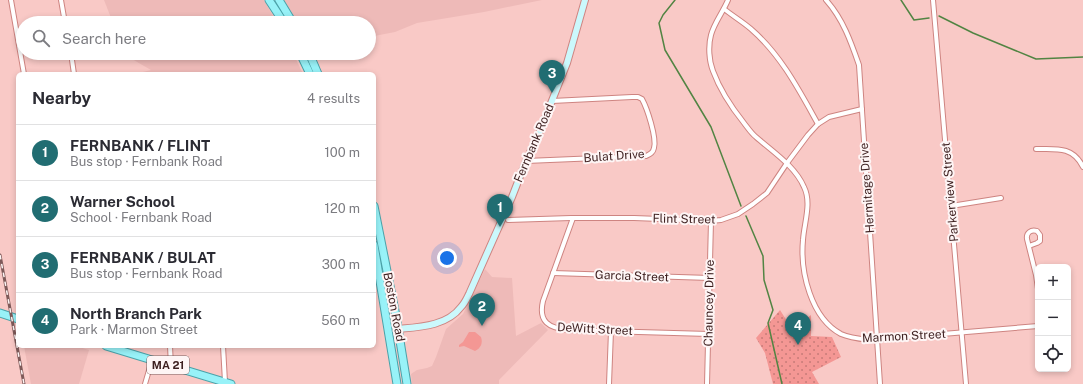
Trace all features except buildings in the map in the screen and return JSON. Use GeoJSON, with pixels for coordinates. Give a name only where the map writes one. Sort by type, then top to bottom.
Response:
{"type":"FeatureCollection","features":[{"type":"Feature","properties":{"kind":"main road"},"geometry":{"type":"LineString","coordinates":[[269,0],[279,16]]}},
{"type":"Feature","properties":{"kind":"main road"},"geometry":{"type":"LineString","coordinates":[[278,0],[288,16]]}},
{"type":"Feature","properties":{"kind":"main road","name":"Fernbank Road"},"geometry":{"type":"LineString","coordinates":[[398,328],[420,327],[440,322],[461,308],[469,294],[512,197],[567,64],[585,0]]}},
{"type":"Feature","properties":{"kind":"main road"},"geometry":{"type":"LineString","coordinates":[[303,60],[309,72]]}},
{"type":"Feature","properties":{"kind":"main road"},"geometry":{"type":"LineString","coordinates":[[312,60],[317,72]]}},
{"type":"Feature","properties":{"kind":"main road","name":"Boston Road"},"geometry":{"type":"LineString","coordinates":[[376,216],[398,328],[407,384]]}},
{"type":"Feature","properties":{"kind":"main road","name":"Boston Road"},"geometry":{"type":"LineString","coordinates":[[376,257],[397,384]]}},
{"type":"Feature","properties":{"kind":"main road"},"geometry":{"type":"LineString","coordinates":[[0,313],[16,318]]}},
{"type":"Feature","properties":{"kind":"main road","name":"MA 21"},"geometry":{"type":"LineString","coordinates":[[113,348],[228,383]]}},
{"type":"Feature","properties":{"kind":"street"},"geometry":{"type":"LineString","coordinates":[[11,0],[16,28]]}},
{"type":"Feature","properties":{"kind":"street"},"geometry":{"type":"LineString","coordinates":[[61,0],[64,16]]}},
{"type":"Feature","properties":{"kind":"street"},"geometry":{"type":"LineString","coordinates":[[728,0],[714,25],[711,37],[710,53],[712,70],[730,104],[754,135],[787,163]]}},
{"type":"Feature","properties":{"kind":"street","name":"Hermitage Drive"},"geometry":{"type":"LineString","coordinates":[[826,0],[835,11],[847,33],[859,65],[880,384]]}},
{"type":"Feature","properties":{"kind":"street","name":"Parkerview Street"},"geometry":{"type":"LineString","coordinates":[[933,0],[966,384]]}},
{"type":"Feature","properties":{"kind":"street"},"geometry":{"type":"LineString","coordinates":[[724,9],[751,29],[773,52],[788,72],[818,124]]}},
{"type":"Feature","properties":{"kind":"street"},"geometry":{"type":"LineString","coordinates":[[22,60],[24,72]]}},
{"type":"Feature","properties":{"kind":"street"},"geometry":{"type":"LineString","coordinates":[[72,60],[74,72]]}},
{"type":"Feature","properties":{"kind":"street","name":"Bulat Drive"},"geometry":{"type":"LineString","coordinates":[[526,161],[646,156],[652,153],[655,141],[653,129],[642,99],[632,97],[552,101]]}},
{"type":"Feature","properties":{"kind":"street","name":"Flint Street"},"geometry":{"type":"LineString","coordinates":[[508,220],[634,218],[711,221],[721,220],[738,214],[760,199],[767,192],[808,135],[818,124],[829,117],[862,109]]}},
{"type":"Feature","properties":{"kind":"street"},"geometry":{"type":"LineString","coordinates":[[1036,149],[1057,149],[1066,151],[1077,157],[1083,167]]}},
{"type":"Feature","properties":{"kind":"street","name":"Marmon Street"},"geometry":{"type":"LineString","coordinates":[[787,163],[801,180],[805,188],[807,198],[808,207],[803,240],[802,264],[805,278],[814,304],[822,317],[831,327],[841,334],[855,339],[876,340],[1035,326]]}},
{"type":"Feature","properties":{"kind":"street"},"geometry":{"type":"LineString","coordinates":[[951,206],[1001,198]]}},
{"type":"Feature","properties":{"kind":"street","name":"DeWitt Street"},"geometry":{"type":"LineString","coordinates":[[573,218],[542,301],[542,317],[545,322],[557,329],[568,330],[709,334]]}},
{"type":"Feature","properties":{"kind":"street","name":"Chauncey Drive"},"geometry":{"type":"LineString","coordinates":[[707,384],[711,221]]}},
{"type":"Feature","properties":{"kind":"street"},"geometry":{"type":"LineString","coordinates":[[1029,246],[1035,271]]}},
{"type":"Feature","properties":{"kind":"street","name":"Garcia Street"},"geometry":{"type":"LineString","coordinates":[[553,273],[710,278]]}},
{"type":"Feature","properties":{"kind":"street"},"geometry":{"type":"LineString","coordinates":[[609,384],[610,331]]}},
{"type":"Feature","properties":{"kind":"street"},"geometry":{"type":"LineString","coordinates":[[170,348],[171,366]]}},
{"type":"Feature","properties":{"kind":"street"},"geometry":{"type":"LineString","coordinates":[[223,348],[228,383]]}},
{"type":"Feature","properties":{"kind":"street"},"geometry":{"type":"LineString","coordinates":[[145,384],[152,360]]}},
{"type":"Feature","properties":{"kind":"shaded area"},"geometry":{"type":"Polygon","coordinates":[[[104,0],[264,0],[273,16],[110,16],[104,0]]]}},
{"type":"Feature","properties":{"kind":"shaded area"},"geometry":{"type":"Polygon","coordinates":[[[284,0],[542,0],[484,12],[417,23],[395,32],[376,36],[376,16],[294,16],[284,0]]]}},
{"type":"Feature","properties":{"kind":"shaded area"},"geometry":{"type":"Polygon","coordinates":[[[134,60],[296,60],[302,72],[143,72],[151,70],[134,60]]]}},
{"type":"Feature","properties":{"kind":"shaded area"},"geometry":{"type":"Polygon","coordinates":[[[485,269],[492,277],[512,278],[516,336],[541,323],[548,330],[499,380],[499,384],[412,384],[411,374],[417,370],[432,366],[446,329],[463,314],[485,269]]]}},
{"type":"Feature","properties":{"kind":"shaded area"},"geometry":{"type":"Polygon","coordinates":[[[780,310],[792,329],[811,315],[811,336],[832,337],[841,357],[812,372],[819,384],[773,384],[765,353],[756,338],[780,310]]]}},
{"type":"Feature","properties":{"kind":"shaded area"},"geometry":{"type":"Polygon","coordinates":[[[469,332],[475,332],[481,337],[481,345],[475,351],[464,346],[459,347],[469,332]]]}},
{"type":"Feature","properties":{"kind":"shaded area"},"geometry":{"type":"Polygon","coordinates":[[[24,348],[82,348],[89,350],[79,384],[31,384],[24,348]]]}},
{"type":"Feature","properties":{"kind":"waterway"},"geometry":{"type":"LineString","coordinates":[[675,0],[663,15],[659,23],[665,50],[711,127],[741,206]]}},
{"type":"Feature","properties":{"kind":"waterway"},"geometry":{"type":"LineString","coordinates":[[901,0],[914,20],[929,18]]}},
{"type":"Feature","properties":{"kind":"waterway"},"geometry":{"type":"LineString","coordinates":[[939,16],[973,33],[1036,59],[1083,57]]}},
{"type":"Feature","properties":{"kind":"waterway"},"geometry":{"type":"LineString","coordinates":[[746,216],[763,256],[764,280],[773,310],[768,323],[782,384]]}},
{"type":"Feature","properties":{"kind":"railway"},"geometry":{"type":"LineString","coordinates":[[0,255],[16,341]]}},
{"type":"Feature","properties":{"kind":"railway"},"geometry":{"type":"LineString","coordinates":[[17,348],[24,384]]}},
{"type":"Feature","properties":{"kind":"place","name":"FERNBANK / BULAT"},"geometry":{"type":"Point","coordinates":[552,93]}},
{"type":"Feature","properties":{"kind":"place","name":"FERNBANK / FLINT"},"geometry":{"type":"Point","coordinates":[500,227]}},
{"type":"Feature","properties":{"kind":"place","name":"Warner School"},"geometry":{"type":"Point","coordinates":[482,326]}},
{"type":"Feature","properties":{"kind":"place","name":"North Branch Park"},"geometry":{"type":"Point","coordinates":[798,345]}}]}
